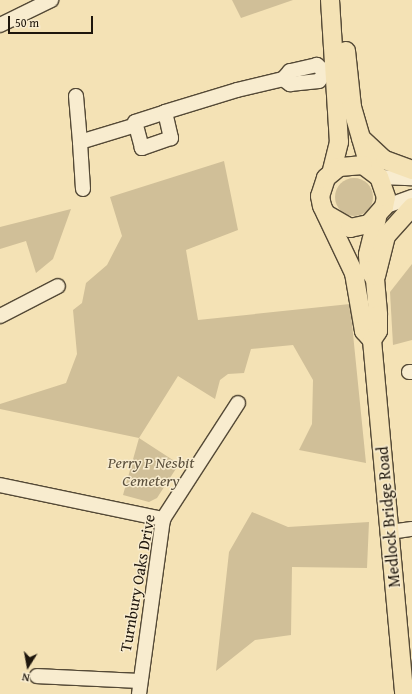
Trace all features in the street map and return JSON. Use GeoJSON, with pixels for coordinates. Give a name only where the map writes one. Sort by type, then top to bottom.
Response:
{"type":"FeatureCollection","features":[{"type":"Feature","properties":{"kind":"main road","name":"Medlock Bridge Road"},"geometry":{"type":"LineString","coordinates":[[330,0],[336,71],[339,142],[332,171],[322,187],[326,214],[354,273],[364,331],[372,340],[404,694]]}},
{"type":"Feature","properties":{"kind":"main road","name":"Medlock Bridge Road"},"geometry":{"type":"LineString","coordinates":[[342,0],[336,71],[358,136],[386,197],[368,254],[369,270],[375,279],[378,331],[372,340]]}},
{"type":"Feature","properties":{"kind":"main road"},"geometry":{"type":"LineString","coordinates":[[358,136],[385,160],[412,170]]}},
{"type":"Feature","properties":{"kind":"main road"},"geometry":{"type":"LineString","coordinates":[[332,171],[347,164],[375,173]]}},
{"type":"Feature","properties":{"kind":"main road"},"geometry":{"type":"LineString","coordinates":[[375,279],[386,236],[412,207]]}},
{"type":"Feature","properties":{"kind":"main road"},"geometry":{"type":"LineString","coordinates":[[326,214],[350,228],[369,224],[380,213]]}},
{"type":"Feature","properties":{"kind":"street"},"geometry":{"type":"LineString","coordinates":[[0,25],[51,0]]}},
{"type":"Feature","properties":{"kind":"street"},"geometry":{"type":"LineString","coordinates":[[165,112],[171,138],[142,148],[135,122],[165,112],[283,79],[290,70],[317,65],[336,71]]}},
{"type":"Feature","properties":{"kind":"street"},"geometry":{"type":"LineString","coordinates":[[76,96],[83,189]]}},
{"type":"Feature","properties":{"kind":"street"},"geometry":{"type":"LineString","coordinates":[[80,142],[136,125]]}},
{"type":"Feature","properties":{"kind":"street"},"geometry":{"type":"LineString","coordinates":[[375,173],[412,178]]}},
{"type":"Feature","properties":{"kind":"street"},"geometry":{"type":"LineString","coordinates":[[380,213],[412,196]]}},
{"type":"Feature","properties":{"kind":"street"},"geometry":{"type":"LineString","coordinates":[[0,316],[58,286]]}},
{"type":"Feature","properties":{"kind":"street","name":"Turnbury Oaks Drive"},"geometry":{"type":"LineString","coordinates":[[138,687],[162,519],[238,403]]}},
{"type":"Feature","properties":{"kind":"street"},"geometry":{"type":"LineString","coordinates":[[0,485],[162,519]]}},
{"type":"Feature","properties":{"kind":"street"},"geometry":{"type":"LineString","coordinates":[[390,532],[412,529]]}},
{"type":"Feature","properties":{"kind":"street"},"geometry":{"type":"LineString","coordinates":[[37,676],[138,687]]}},
{"type":"Feature","properties":{"kind":"green space"},"geometry":{"type":"Polygon","coordinates":[[[232,0],[293,0],[241,18],[232,0]]]}},
{"type":"Feature","properties":{"kind":"green space"},"geometry":{"type":"Polygon","coordinates":[[[224,161],[238,230],[186,250],[198,320],[350,304],[366,463],[299,450],[312,424],[313,380],[293,345],[251,349],[244,373],[228,374],[220,380],[215,399],[178,376],[139,438],[0,409],[0,404],[66,383],[77,354],[73,310],[82,303],[86,283],[107,265],[122,236],[110,197],[224,161]]]}},
{"type":"Feature","properties":{"kind":"green space"},"geometry":{"type":"Polygon","coordinates":[[[350,178],[358,178],[365,181],[370,186],[373,197],[370,208],[365,213],[358,216],[350,216],[343,213],[338,208],[335,201],[335,193],[338,186],[343,181],[350,178]]]}},
{"type":"Feature","properties":{"kind":"green space"},"geometry":{"type":"Polygon","coordinates":[[[71,209],[53,259],[36,273],[26,241],[0,249],[0,227],[71,209]]]}},
{"type":"Feature","properties":{"kind":"green space"},"geometry":{"type":"Polygon","coordinates":[[[412,264],[412,340],[393,345],[390,292],[412,264]]]}},
{"type":"Feature","properties":{"kind":"green space","name":"Perry P Nesbit Cemetery"},"geometry":{"type":"Polygon","coordinates":[[[139,438],[179,464],[157,498],[149,502],[123,495],[139,438]]]}},
{"type":"Feature","properties":{"kind":"green space"},"geometry":{"type":"Polygon","coordinates":[[[252,512],[288,527],[369,522],[367,568],[292,567],[291,635],[255,640],[216,671],[229,552],[252,512]]]}}]}
